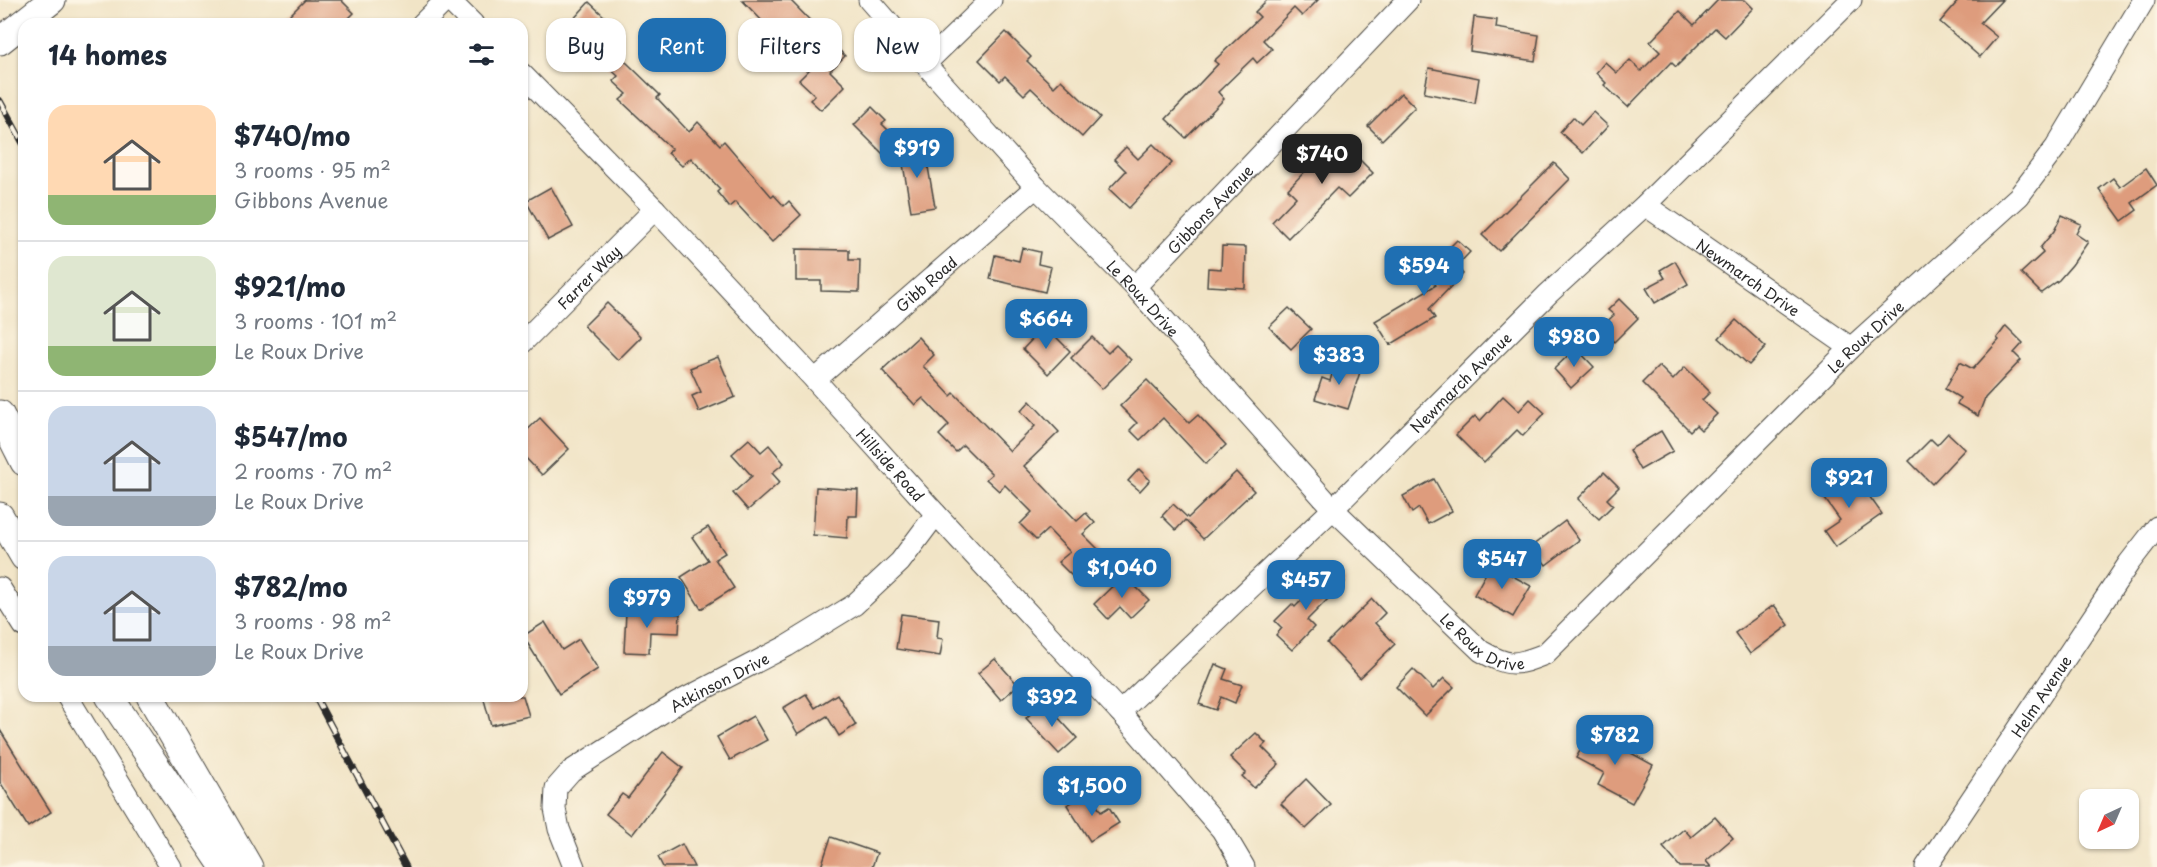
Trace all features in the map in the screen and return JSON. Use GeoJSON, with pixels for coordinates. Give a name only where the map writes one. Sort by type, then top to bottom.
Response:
{"type":"FeatureCollection","features":[{"type":"Feature","properties":{"kind":"main road"},"geometry":{"type":"LineString","coordinates":[[29,18],[52,0]]}},
{"type":"Feature","properties":{"kind":"main road"},"geometry":{"type":"LineString","coordinates":[[0,414],[18,450]]}},
{"type":"Feature","properties":{"kind":"main road"},"geometry":{"type":"LineString","coordinates":[[0,516],[18,547]]}},
{"type":"Feature","properties":{"kind":"main road"},"geometry":{"type":"LineString","coordinates":[[113,702],[224,867]]}},
{"type":"Feature","properties":{"kind":"main road"},"geometry":{"type":"LineString","coordinates":[[153,702],[249,867]]}},
{"type":"Feature","properties":{"kind":"street"},"geometry":{"type":"LineString","coordinates":[[428,18],[448,0],[467,18]]}},
{"type":"Feature","properties":{"kind":"street","name":"Le Roux Drive"},"geometry":{"type":"LineString","coordinates":[[869,0],[885,18]]}},
{"type":"Feature","properties":{"kind":"street"},"geometry":{"type":"LineString","coordinates":[[940,49],[991,0]]}},
{"type":"Feature","properties":{"kind":"street","name":"Gibbons Avenue"},"geometry":{"type":"LineString","coordinates":[[1135,287],[1408,0]]}},
{"type":"Feature","properties":{"kind":"street","name":"Newmarch Avenue"},"geometry":{"type":"LineString","coordinates":[[1120,712],[1333,509],[1548,294],[1645,205],[1851,0]]}},
{"type":"Feature","properties":{"kind":"street","name":"Le Roux Drive"},"geometry":{"type":"LineString","coordinates":[[932,72],[1036,187],[1135,287],[1333,509],[1481,651],[1501,662],[1521,663],[1545,654],[1851,348],[2019,196],[2056,147],[2144,0]]}},
{"type":"Feature","properties":{"kind":"street","name":"Hillside Road"},"geometry":{"type":"LineString","coordinates":[[528,80],[655,209],[1120,712],[1222,830],[1245,867]]}},
{"type":"Feature","properties":{"kind":"street","name":"Gibb Road"},"geometry":{"type":"LineString","coordinates":[[815,380],[1036,187]]}},
{"type":"Feature","properties":{"kind":"street","name":"Newmarch Drive"},"geometry":{"type":"LineString","coordinates":[[1645,205],[1851,348]]}},
{"type":"Feature","properties":{"kind":"street","name":"Farrer Way"},"geometry":{"type":"LineString","coordinates":[[528,338],[655,209]]}},
{"type":"Feature","properties":{"kind":"street","name":"Atkinson Drive"},"geometry":{"type":"LineString","coordinates":[[574,867],[559,829],[555,809],[556,788],[572,771],[677,703],[787,646],[854,605],[900,561],[936,514]]}},
{"type":"Feature","properties":{"kind":"street","name":"Helm Avenue"},"geometry":{"type":"LineString","coordinates":[[1926,867],[2129,563],[2157,527]]}},
{"type":"Feature","properties":{"kind":"street"},"geometry":{"type":"LineString","coordinates":[[0,588],[18,616]]}},
{"type":"Feature","properties":{"kind":"street"},"geometry":{"type":"LineString","coordinates":[[71,702],[171,867]]}},
{"type":"Feature","properties":{"kind":"building"},"geometry":{"type":"Polygon","coordinates":[[[305,0],[341,0],[354,13],[349,18],[287,18],[305,0]]]}},
{"type":"Feature","properties":{"kind":"building"},"geometry":{"type":"Polygon","coordinates":[[[742,0],[790,0],[808,18],[759,18],[742,0]]]}},
{"type":"Feature","properties":{"kind":"building"},"geometry":{"type":"Polygon","coordinates":[[[1267,0],[1318,0],[1302,16],[1294,8],[1263,40],[1272,49],[1257,63],[1253,58],[1218,92],[1224,99],[1186,138],[1166,119],[1218,64],[1214,61],[1260,17],[1255,12],[1267,0]]]}},
{"type":"Feature","properties":{"kind":"building"},"geometry":{"type":"Polygon","coordinates":[[[1718,0],[1745,0],[1753,8],[1725,37],[1715,28],[1676,67],[1671,62],[1628,107],[1604,85],[1606,83],[1596,73],[1605,62],[1617,73],[1630,60],[1641,71],[1660,52],[1650,42],[1680,11],[1694,25],[1718,0]]]}},
{"type":"Feature","properties":{"kind":"building"},"geometry":{"type":"Polygon","coordinates":[[[1959,0],[2002,0],[1980,23],[1997,37],[1980,57],[1940,22],[1959,0]]]}},
{"type":"Feature","properties":{"kind":"building"},"geometry":{"type":"Polygon","coordinates":[[[589,2],[605,17],[604,18],[574,18],[589,2]]]}},
{"type":"Feature","properties":{"kind":"building"},"geometry":{"type":"Polygon","coordinates":[[[1474,17],[1497,20],[1496,28],[1539,35],[1535,61],[1470,51],[1474,17]]]}},
{"type":"Feature","properties":{"kind":"building"},"geometry":{"type":"Polygon","coordinates":[[[1006,32],[1031,57],[1027,61],[1054,87],[1061,80],[1100,117],[1082,137],[1031,88],[1024,95],[1005,76],[1000,81],[979,60],[1006,32]]]}},
{"type":"Feature","properties":{"kind":"building"},"geometry":{"type":"Polygon","coordinates":[[[626,62],[660,95],[657,98],[689,132],[698,122],[720,145],[724,141],[772,197],[774,195],[784,206],[789,201],[801,215],[772,242],[735,202],[729,207],[717,192],[720,189],[691,158],[682,166],[668,153],[672,149],[620,100],[627,94],[613,81],[618,76],[614,72],[626,72],[626,62]]]}},
{"type":"Feature","properties":{"kind":"building"},"geometry":{"type":"Polygon","coordinates":[[[1429,68],[1479,78],[1475,103],[1424,93],[1429,68]]]}},
{"type":"Feature","properties":{"kind":"building"},"geometry":{"type":"Polygon","coordinates":[[[807,72],[831,72],[845,86],[821,110],[810,100],[815,95],[799,80],[807,72]]]}},
{"type":"Feature","properties":{"kind":"building"},"geometry":{"type":"Polygon","coordinates":[[[1401,93],[1415,107],[1382,140],[1368,126],[1401,93]]]}},
{"type":"Feature","properties":{"kind":"building"},"geometry":{"type":"Polygon","coordinates":[[[872,107],[886,121],[882,124],[898,140],[883,154],[854,125],[872,107]]]}},
{"type":"Feature","properties":{"kind":"building"},"geometry":{"type":"Polygon","coordinates":[[[1593,112],[1608,126],[1583,153],[1560,132],[1573,117],[1581,125],[1593,112]]]}},
{"type":"Feature","properties":{"kind":"building"},"geometry":{"type":"Polygon","coordinates":[[[899,141],[911,153],[925,150],[935,207],[911,211],[899,141]]]}},
{"type":"Feature","properties":{"kind":"building"},"geometry":{"type":"Polygon","coordinates":[[[1343,143],[1373,173],[1348,198],[1337,188],[1288,238],[1272,222],[1296,197],[1288,189],[1313,163],[1307,157],[1317,146],[1328,157],[1343,143]]]}},
{"type":"Feature","properties":{"kind":"building"},"geometry":{"type":"Polygon","coordinates":[[[1153,144],[1172,163],[1129,208],[1109,189],[1126,171],[1114,159],[1126,147],[1138,159],[1153,144]]]}},
{"type":"Feature","properties":{"kind":"building"},"geometry":{"type":"Polygon","coordinates":[[[1554,163],[1570,179],[1499,251],[1482,235],[1554,163]]]}},
{"type":"Feature","properties":{"kind":"building"},"geometry":{"type":"Polygon","coordinates":[[[2146,168],[2157,185],[2132,203],[2137,210],[2122,221],[2099,189],[2113,178],[2120,187],[2146,168]]]}},
{"type":"Feature","properties":{"kind":"building"},"geometry":{"type":"Polygon","coordinates":[[[551,187],[573,227],[548,240],[528,205],[528,200],[551,187]]]}},
{"type":"Feature","properties":{"kind":"building"},"geometry":{"type":"Polygon","coordinates":[[[2062,215],[2081,224],[2076,234],[2088,242],[2059,280],[2041,293],[2021,273],[2043,253],[2040,248],[2054,231],[2062,215]]]}},
{"type":"Feature","properties":{"kind":"building"},"geometry":{"type":"Polygon","coordinates":[[[1457,240],[1470,252],[1452,271],[1455,273],[1460,270],[1463,274],[1429,309],[1435,318],[1390,345],[1375,321],[1436,285],[1424,273],[1457,240]]]}},
{"type":"Feature","properties":{"kind":"building"},"geometry":{"type":"Polygon","coordinates":[[[1222,246],[1246,247],[1245,288],[1207,286],[1208,268],[1221,269],[1222,246]]]}},
{"type":"Feature","properties":{"kind":"building"},"geometry":{"type":"Polygon","coordinates":[[[1022,248],[1040,252],[1038,264],[1051,267],[1045,292],[990,279],[995,255],[1019,261],[1022,248]]]}},
{"type":"Feature","properties":{"kind":"building"},"geometry":{"type":"Polygon","coordinates":[[[796,249],[849,250],[849,260],[860,260],[859,292],[821,291],[821,281],[796,281],[796,249]]]}},
{"type":"Feature","properties":{"kind":"building"},"geometry":{"type":"Polygon","coordinates":[[[1675,261],[1688,284],[1655,303],[1646,288],[1665,278],[1660,270],[1675,261]]]}},
{"type":"Feature","properties":{"kind":"building"},"geometry":{"type":"Polygon","coordinates":[[[1619,299],[1638,318],[1614,342],[1600,328],[1614,315],[1608,310],[1619,299]]]}},
{"type":"Feature","properties":{"kind":"building"},"geometry":{"type":"Polygon","coordinates":[[[607,303],[641,337],[618,360],[584,326],[607,303]]]}},
{"type":"Feature","properties":{"kind":"building"},"geometry":{"type":"Polygon","coordinates":[[[1289,308],[1311,329],[1291,349],[1269,327],[1289,308]]]}},
{"type":"Feature","properties":{"kind":"building"},"geometry":{"type":"Polygon","coordinates":[[[1736,320],[1766,347],[1749,365],[1719,338],[1736,320]]]}},
{"type":"Feature","properties":{"kind":"building"},"geometry":{"type":"Polygon","coordinates":[[[1045,326],[1070,351],[1048,374],[1023,349],[1045,326]]]}},
{"type":"Feature","properties":{"kind":"building"},"geometry":{"type":"Polygon","coordinates":[[[2006,326],[2023,343],[2014,353],[2021,360],[1985,398],[1978,416],[1957,404],[1960,398],[1945,389],[1960,362],[1973,369],[1999,340],[1997,338],[2006,326]]]}},
{"type":"Feature","properties":{"kind":"building"},"geometry":{"type":"Polygon","coordinates":[[[918,337],[934,355],[923,366],[951,396],[954,393],[1010,451],[1035,426],[1021,411],[1030,401],[1059,432],[1024,466],[1077,521],[1086,513],[1095,523],[1083,534],[1100,551],[1073,577],[1058,562],[1070,552],[1048,529],[1036,540],[1020,524],[1032,512],[1005,485],[999,491],[986,479],[992,474],[963,445],[956,452],[939,435],[949,425],[923,398],[915,405],[882,370],[918,337]]]}},
{"type":"Feature","properties":{"kind":"building"},"geometry":{"type":"Polygon","coordinates":[[[1092,337],[1108,353],[1116,345],[1131,360],[1102,389],[1071,358],[1092,337]]]}},
{"type":"Feature","properties":{"kind":"building"},"geometry":{"type":"Polygon","coordinates":[[[1576,348],[1594,367],[1571,388],[1554,369],[1576,348]]]}},
{"type":"Feature","properties":{"kind":"building"},"geometry":{"type":"Polygon","coordinates":[[[718,357],[735,397],[699,412],[692,396],[701,392],[690,368],[718,357]]]}},
{"type":"Feature","properties":{"kind":"building"},"geometry":{"type":"Polygon","coordinates":[[[1336,361],[1361,369],[1348,409],[1315,399],[1322,378],[1330,381],[1336,361]]]}},
{"type":"Feature","properties":{"kind":"building"},"geometry":{"type":"Polygon","coordinates":[[[1659,366],[1673,380],[1685,367],[1710,392],[1702,400],[1717,414],[1701,430],[1696,425],[1690,431],[1642,383],[1659,366]]]}},
{"type":"Feature","properties":{"kind":"building"},"geometry":{"type":"Polygon","coordinates":[[[1147,380],[1189,423],[1198,415],[1226,445],[1206,464],[1163,418],[1140,440],[1130,430],[1137,423],[1120,406],[1147,380]]]}},
{"type":"Feature","properties":{"kind":"building"},"geometry":{"type":"Polygon","coordinates":[[[1503,396],[1519,411],[1530,399],[1545,413],[1523,436],[1517,430],[1484,463],[1456,435],[1475,416],[1480,421],[1503,396]]]}},
{"type":"Feature","properties":{"kind":"building"},"geometry":{"type":"Polygon","coordinates":[[[540,418],[569,449],[542,475],[528,460],[528,429],[540,418]]]}},
{"type":"Feature","properties":{"kind":"building"},"geometry":{"type":"Polygon","coordinates":[[[1661,431],[1673,451],[1640,470],[1629,450],[1661,431]]]}},
{"type":"Feature","properties":{"kind":"building"},"geometry":{"type":"Polygon","coordinates":[[[1948,433],[1965,449],[1932,484],[1909,461],[1931,439],[1937,445],[1948,433]]]}},
{"type":"Feature","properties":{"kind":"building"},"geometry":{"type":"Polygon","coordinates":[[[749,439],[761,452],[769,445],[784,463],[772,473],[780,482],[748,510],[733,493],[752,476],[732,454],[749,439]]]}},
{"type":"Feature","properties":{"kind":"building"},"geometry":{"type":"Polygon","coordinates":[[[1139,469],[1150,480],[1140,491],[1128,481],[1139,469]]]}},
{"type":"Feature","properties":{"kind":"building"},"geometry":{"type":"Polygon","coordinates":[[[1236,472],[1254,491],[1203,539],[1185,520],[1176,530],[1162,516],[1173,504],[1188,518],[1236,472]]]}},
{"type":"Feature","properties":{"kind":"building"},"geometry":{"type":"Polygon","coordinates":[[[1604,472],[1619,487],[1607,499],[1613,505],[1599,519],[1578,499],[1604,472]]]}},
{"type":"Feature","properties":{"kind":"building"},"geometry":{"type":"Polygon","coordinates":[[[1846,472],[1858,489],[1862,486],[1882,514],[1835,547],[1824,531],[1840,520],[1820,492],[1846,472]]]}},
{"type":"Feature","properties":{"kind":"building"},"geometry":{"type":"Polygon","coordinates":[[[1434,479],[1452,511],[1428,524],[1419,508],[1412,513],[1403,496],[1434,479]]]}},
{"type":"Feature","properties":{"kind":"building"},"geometry":{"type":"Polygon","coordinates":[[[816,487],[858,490],[857,516],[848,516],[847,538],[813,535],[816,487]]]}},
{"type":"Feature","properties":{"kind":"building"},"geometry":{"type":"Polygon","coordinates":[[[1565,521],[1579,540],[1546,565],[1532,546],[1565,521]]]}},
{"type":"Feature","properties":{"kind":"building"},"geometry":{"type":"Polygon","coordinates":[[[708,527],[725,553],[715,559],[734,588],[701,609],[681,577],[708,560],[692,537],[708,527]]]}},
{"type":"Feature","properties":{"kind":"building"},"geometry":{"type":"Polygon","coordinates":[[[1491,564],[1531,586],[1513,617],[1474,595],[1491,564]]]}},
{"type":"Feature","properties":{"kind":"building"},"geometry":{"type":"Polygon","coordinates":[[[1332,570],[1345,582],[1307,620],[1314,627],[1292,650],[1276,635],[1282,628],[1275,621],[1292,604],[1295,607],[1332,570]]]}},
{"type":"Feature","properties":{"kind":"building"},"geometry":{"type":"Polygon","coordinates":[[[1124,575],[1149,600],[1130,618],[1120,607],[1108,619],[1094,604],[1124,575]]]}},
{"type":"Feature","properties":{"kind":"building"},"geometry":{"type":"Polygon","coordinates":[[[1372,599],[1385,613],[1375,623],[1395,644],[1360,678],[1327,643],[1372,599]]]}},
{"type":"Feature","properties":{"kind":"building"},"geometry":{"type":"Polygon","coordinates":[[[1774,605],[1789,625],[1750,654],[1735,633],[1774,605]]]}},
{"type":"Feature","properties":{"kind":"building"},"geometry":{"type":"Polygon","coordinates":[[[626,612],[680,614],[679,633],[650,632],[649,653],[624,652],[626,612]]]}},
{"type":"Feature","properties":{"kind":"building"},"geometry":{"type":"Polygon","coordinates":[[[901,614],[939,619],[937,638],[943,639],[940,656],[896,649],[901,614]]]}},
{"type":"Feature","properties":{"kind":"building"},"geometry":{"type":"Polygon","coordinates":[[[545,622],[562,650],[579,639],[598,669],[559,694],[528,644],[528,633],[545,622]]]}},
{"type":"Feature","properties":{"kind":"building"},"geometry":{"type":"Polygon","coordinates":[[[995,659],[1018,685],[1001,700],[978,673],[995,659]]]}},
{"type":"Feature","properties":{"kind":"building"},"geometry":{"type":"Polygon","coordinates":[[[1215,664],[1227,669],[1223,679],[1242,685],[1235,703],[1221,697],[1216,710],[1199,704],[1215,664]]]}},
{"type":"Feature","properties":{"kind":"building"},"geometry":{"type":"Polygon","coordinates":[[[1413,669],[1433,689],[1444,678],[1454,687],[1425,716],[1396,687],[1413,669]]]}},
{"type":"Feature","properties":{"kind":"building"},"geometry":{"type":"Polygon","coordinates":[[[806,694],[815,708],[837,694],[856,725],[839,736],[827,716],[798,734],[783,708],[806,694]]]}},
{"type":"Feature","properties":{"kind":"building"},"geometry":{"type":"Polygon","coordinates":[[[485,702],[525,702],[529,716],[491,725],[485,702]]]}},
{"type":"Feature","properties":{"kind":"building"},"geometry":{"type":"Polygon","coordinates":[[[1044,702],[1077,738],[1059,754],[1026,718],[1044,702]]]}},
{"type":"Feature","properties":{"kind":"building"},"geometry":{"type":"Polygon","coordinates":[[[753,716],[767,740],[730,760],[717,737],[753,716]]]}},
{"type":"Feature","properties":{"kind":"building"},"geometry":{"type":"Polygon","coordinates":[[[0,730],[51,812],[28,827],[0,782],[0,730]]]}},
{"type":"Feature","properties":{"kind":"building"},"geometry":{"type":"Polygon","coordinates":[[[1591,731],[1653,765],[1632,803],[1598,785],[1604,773],[1576,758],[1591,731]]]}},
{"type":"Feature","properties":{"kind":"building"},"geometry":{"type":"Polygon","coordinates":[[[1256,733],[1266,743],[1262,747],[1279,764],[1254,788],[1242,776],[1246,773],[1230,757],[1256,733]]]}},
{"type":"Feature","properties":{"kind":"building"},"geometry":{"type":"Polygon","coordinates":[[[663,752],[683,768],[632,835],[606,814],[622,794],[628,798],[663,752]]]}},
{"type":"Feature","properties":{"kind":"building"},"geometry":{"type":"Polygon","coordinates":[[[1306,779],[1331,805],[1306,829],[1281,804],[1306,779]]]}},
{"type":"Feature","properties":{"kind":"building"},"geometry":{"type":"Polygon","coordinates":[[[1088,792],[1101,812],[1109,807],[1119,823],[1090,841],[1067,805],[1088,792]]]}},
{"type":"Feature","properties":{"kind":"building"},"geometry":{"type":"Polygon","coordinates":[[[1715,817],[1733,838],[1706,861],[1711,867],[1680,867],[1663,847],[1684,829],[1691,837],[1715,817]]]}},
{"type":"Feature","properties":{"kind":"building"},"geometry":{"type":"Polygon","coordinates":[[[831,837],[877,853],[872,867],[821,867],[831,837]]]}},
{"type":"Feature","properties":{"kind":"building"},"geometry":{"type":"Polygon","coordinates":[[[682,844],[694,867],[663,867],[658,857],[682,844]]]}},
{"type":"Feature","properties":{"kind":"railway"},"geometry":{"type":"LineString","coordinates":[[0,101],[18,134]]}},
{"type":"Feature","properties":{"kind":"railway"},"geometry":{"type":"LineString","coordinates":[[318,702],[406,867]]}}]}
